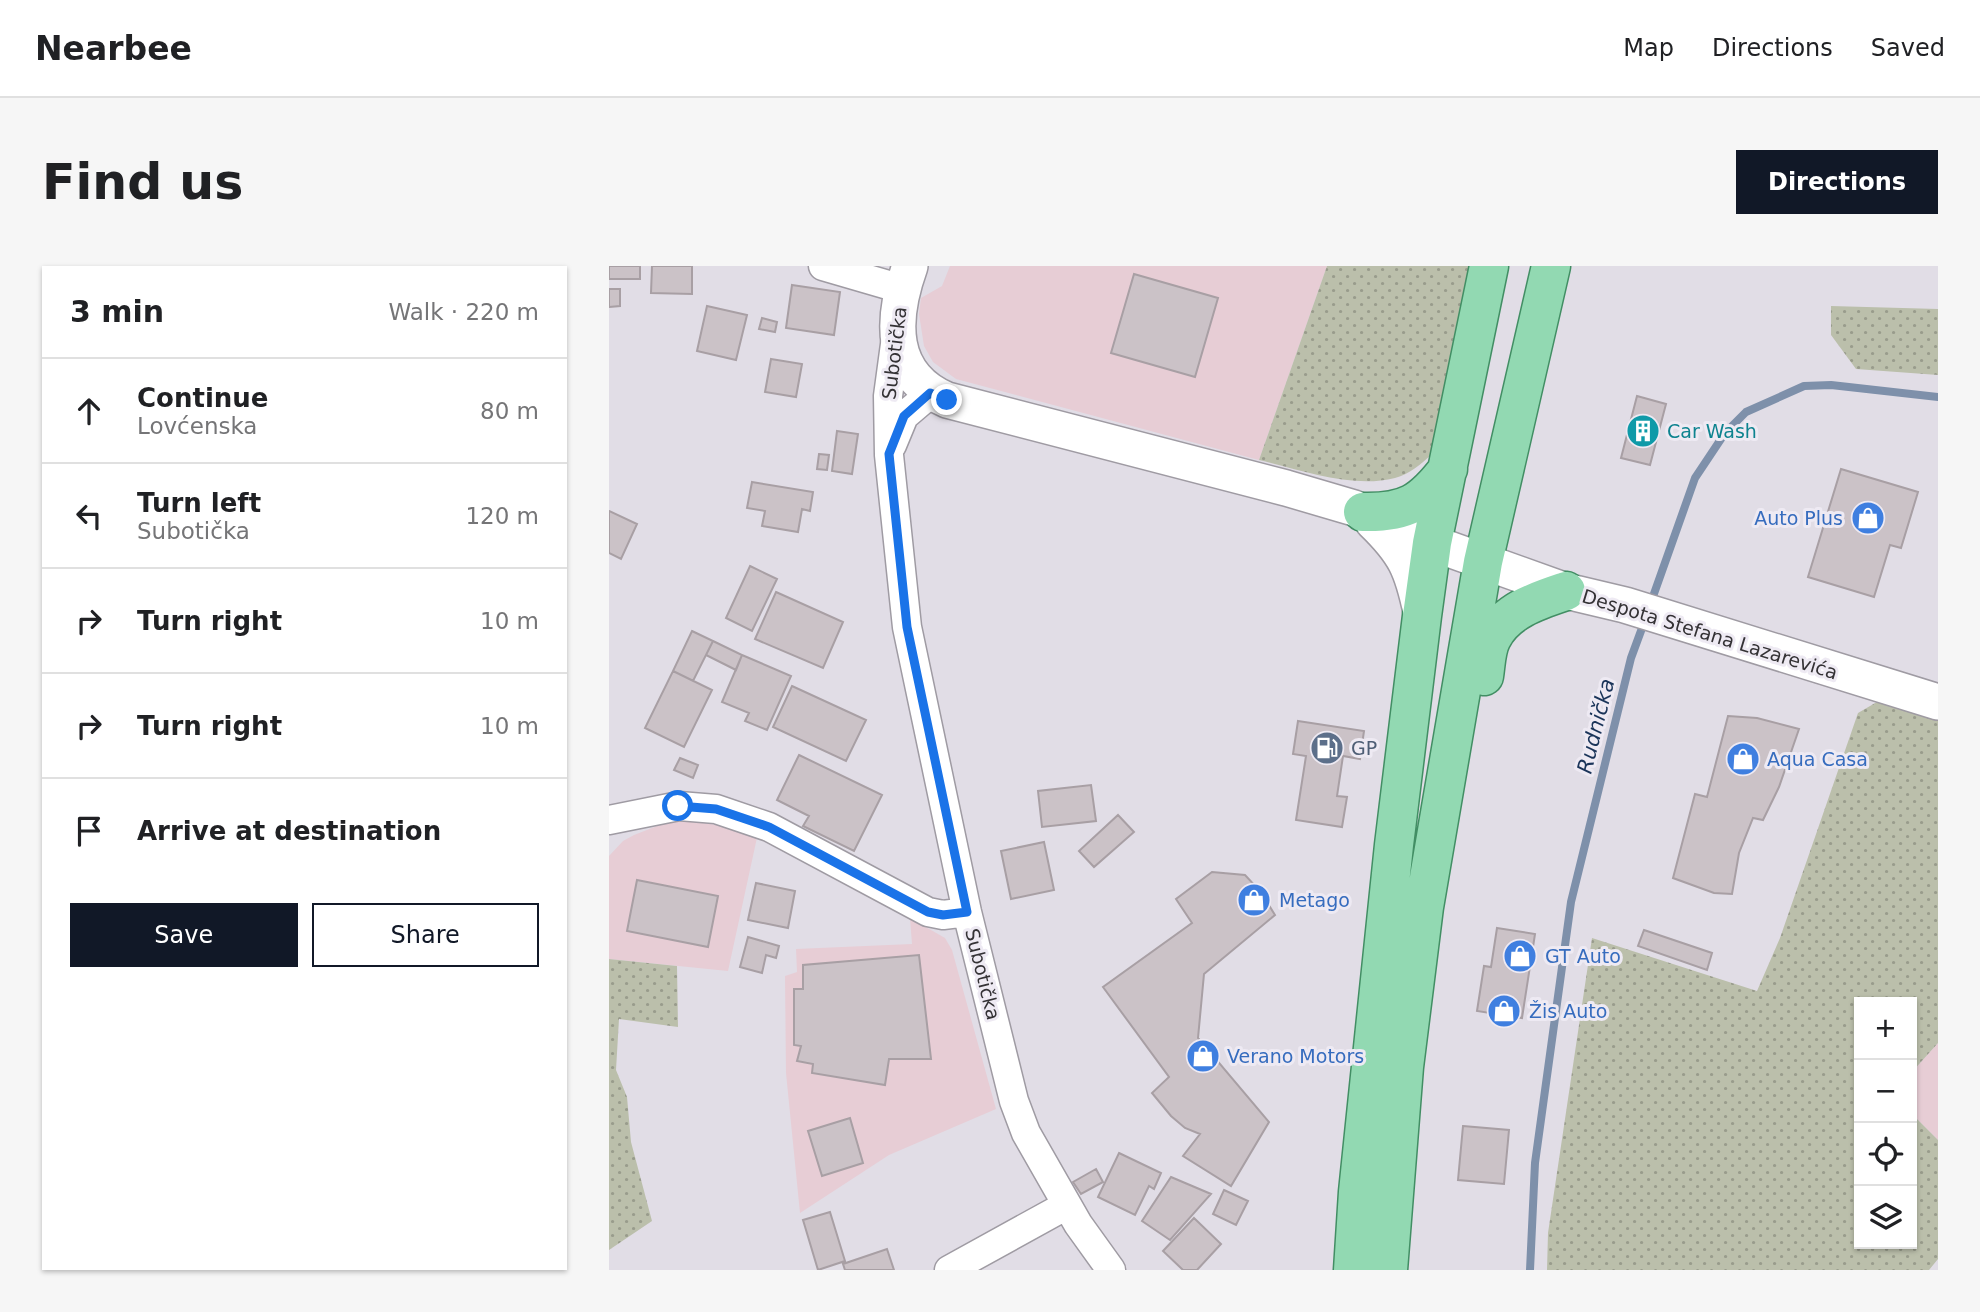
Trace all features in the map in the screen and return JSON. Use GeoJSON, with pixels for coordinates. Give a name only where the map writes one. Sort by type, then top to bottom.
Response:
{"type":"FeatureCollection","features":[{"type":"Feature","properties":{"kind":"main road"},"geometry":{"type":"LineString","coordinates":[[1353,1270],[1358,1192],[1394,845],[1422,616],[1432,543],[1489,266]]}},
{"type":"Feature","properties":{"kind":"main road"},"geometry":{"type":"LineString","coordinates":[[1388,1270],[1404,1067],[1424,907],[1483,562],[1551,266]]}},
{"type":"Feature","properties":{"kind":"main road"},"geometry":{"type":"LineString","coordinates":[[1363,512],[1402,509],[1416,502],[1436,485],[1448,469]]}},
{"type":"Feature","properties":{"kind":"main road"},"geometry":{"type":"LineString","coordinates":[[1424,907],[1460,815],[1492,637],[1506,620],[1518,611],[1566,591]]}},
{"type":"Feature","properties":{"kind":"street"},"geometry":{"type":"LineString","coordinates":[[823,266],[913,275]]}},
{"type":"Feature","properties":{"kind":"street","name":"Subotička"},"geometry":{"type":"LineString","coordinates":[[913,275],[897,328],[888,396],[889,454],[907,627],[967,912],[1014,1101],[1040,1160],[1078,1224],[1111,1270]]}},
{"type":"Feature","properties":{"kind":"street"},"geometry":{"type":"LineString","coordinates":[[889,454],[904,416],[930,393],[908,369],[902,355],[897,328]]}},
{"type":"Feature","properties":{"kind":"street","name":"Despota Stefana Lazarevića"},"geometry":{"type":"LineString","coordinates":[[930,393],[947,400],[1286,488],[1363,512],[1432,543],[1566,591],[1625,605],[1938,702]]}},
{"type":"Feature","properties":{"kind":"street"},"geometry":{"type":"LineString","coordinates":[[1500,485],[1499,517],[1503,543],[1511,558],[1531,579]]}},
{"type":"Feature","properties":{"kind":"street"},"geometry":{"type":"LineString","coordinates":[[1363,512],[1394,542],[1405,558],[1413,577],[1422,616]]}},
{"type":"Feature","properties":{"kind":"street"},"geometry":{"type":"LineString","coordinates":[[610,821],[678,806],[716,809],[769,827],[928,912],[943,915],[967,912]]}},
{"type":"Feature","properties":{"kind":"street"},"geometry":{"type":"LineString","coordinates":[[949,1270],[1067,1205]]}},
{"type":"Feature","properties":{"kind":"shaded area"},"geometry":{"type":"Polygon","coordinates":[[[950,266],[1327,266],[1259,460],[956,379],[933,362],[924,346],[919,314],[921,298],[942,286],[950,266]]]}},
{"type":"Feature","properties":{"kind":"shaded area"},"geometry":{"type":"Polygon","coordinates":[[[670,821],[695,821],[758,833],[728,971],[609,959],[609,856],[623,841],[670,821]]]}},
{"type":"Feature","properties":{"kind":"shaded area"},"geometry":{"type":"Polygon","coordinates":[[[910,918],[945,938],[952,950],[996,1109],[889,1155],[800,1213],[786,1073],[785,976],[797,972],[796,949],[912,944],[910,918]]]}},
{"type":"Feature","properties":{"kind":"shaded area"},"geometry":{"type":"Polygon","coordinates":[[[1938,1043],[1938,1140],[1917,1119],[1917,1066],[1938,1043]]]}},
{"type":"Feature","properties":{"kind":"green space"},"geometry":{"type":"Polygon","coordinates":[[[1327,266],[1478,266],[1432,454],[1415,468],[1395,478],[1379,481],[1344,480],[1259,460],[1327,266]]]}},
{"type":"Feature","properties":{"kind":"green space"},"geometry":{"type":"Polygon","coordinates":[[[1831,306],[1938,309],[1938,375],[1856,369],[1831,335],[1831,306]]]}},
{"type":"Feature","properties":{"kind":"green space"},"geometry":{"type":"Polygon","coordinates":[[[1882,699],[1938,712],[1938,1043],[1917,1066],[1917,997],[1854,997],[1854,1249],[1917,1249],[1917,1119],[1938,1140],[1938,1259],[1929,1270],[1547,1270],[1548,1233],[1592,938],[1757,991],[1780,938],[1858,713],[1882,699]]]}},
{"type":"Feature","properties":{"kind":"green space"},"geometry":{"type":"Polygon","coordinates":[[[609,959],[677,966],[678,1027],[619,1019],[616,1070],[627,1097],[631,1142],[652,1221],[609,1250],[609,959]]]}},
{"type":"Feature","properties":{"kind":"building"},"geometry":{"type":"Polygon","coordinates":[[[609,266],[640,266],[640,279],[609,279],[609,266]]]}},
{"type":"Feature","properties":{"kind":"building"},"geometry":{"type":"Polygon","coordinates":[[[652,266],[692,266],[692,294],[651,293],[652,266]]]}},
{"type":"Feature","properties":{"kind":"building"},"geometry":{"type":"Polygon","coordinates":[[[1134,274],[1218,298],[1195,377],[1111,353],[1134,274]]]}},
{"type":"Feature","properties":{"kind":"building"},"geometry":{"type":"Polygon","coordinates":[[[792,285],[840,292],[834,335],[786,328],[792,285]]]}},
{"type":"Feature","properties":{"kind":"building"},"geometry":{"type":"Polygon","coordinates":[[[609,289],[620,289],[620,306],[609,307],[609,289]]]}},
{"type":"Feature","properties":{"kind":"building"},"geometry":{"type":"Polygon","coordinates":[[[707,306],[747,315],[736,360],[697,351],[707,306]]]}},
{"type":"Feature","properties":{"kind":"building"},"geometry":{"type":"Polygon","coordinates":[[[762,318],[777,322],[775,332],[759,329],[762,318]]]}},
{"type":"Feature","properties":{"kind":"building"},"geometry":{"type":"Polygon","coordinates":[[[771,359],[802,364],[796,397],[765,392],[771,359]]]}},
{"type":"Feature","properties":{"kind":"building","name":"Car Wash"},"geometry":{"type":"Polygon","coordinates":[[[1637,396],[1666,404],[1650,465],[1621,458],[1637,396]]]}},
{"type":"Feature","properties":{"kind":"building"},"geometry":{"type":"Polygon","coordinates":[[[837,431],[858,434],[852,474],[832,471],[837,431]]]}},
{"type":"Feature","properties":{"kind":"building"},"geometry":{"type":"Polygon","coordinates":[[[819,454],[829,455],[827,470],[817,469],[819,454]]]}},
{"type":"Feature","properties":{"kind":"building","name":"Auto Plus"},"geometry":{"type":"Polygon","coordinates":[[[1841,469],[1918,492],[1901,548],[1890,545],[1874,597],[1808,577],[1841,469]]]}},
{"type":"Feature","properties":{"kind":"building"},"geometry":{"type":"Polygon","coordinates":[[[752,482],[813,492],[810,511],[802,509],[798,532],[762,526],[765,511],[747,508],[752,482]]]}},
{"type":"Feature","properties":{"kind":"building"},"geometry":{"type":"Polygon","coordinates":[[[609,511],[637,524],[621,559],[609,553],[609,511]]]}},
{"type":"Feature","properties":{"kind":"building"},"geometry":{"type":"Polygon","coordinates":[[[750,566],[777,579],[752,631],[726,618],[750,566]]]}},
{"type":"Feature","properties":{"kind":"building"},"geometry":{"type":"Polygon","coordinates":[[[776,592],[843,622],[823,668],[755,639],[776,592]]]}},
{"type":"Feature","properties":{"kind":"building"},"geometry":{"type":"Polygon","coordinates":[[[692,631],[713,641],[693,681],[673,671],[692,631]]]}},
{"type":"Feature","properties":{"kind":"building"},"geometry":{"type":"Polygon","coordinates":[[[713,641],[742,655],[736,670],[706,655],[713,641]]]}},
{"type":"Feature","properties":{"kind":"building"},"geometry":{"type":"Polygon","coordinates":[[[742,655],[791,676],[767,730],[745,721],[749,713],[722,702],[742,655]]]}},
{"type":"Feature","properties":{"kind":"building"},"geometry":{"type":"Polygon","coordinates":[[[673,671],[712,690],[684,747],[645,728],[673,671]]]}},
{"type":"Feature","properties":{"kind":"building"},"geometry":{"type":"Polygon","coordinates":[[[792,686],[866,720],[846,761],[773,727],[792,686]]]}},
{"type":"Feature","properties":{"kind":"building"},"geometry":{"type":"Polygon","coordinates":[[[1728,716],[1757,718],[1799,729],[1779,787],[1763,820],[1753,818],[1739,853],[1732,894],[1714,893],[1673,878],[1695,794],[1707,797],[1728,716]]]}},
{"type":"Feature","properties":{"kind":"building"},"geometry":{"type":"Polygon","coordinates":[[[1298,721],[1364,731],[1360,759],[1343,756],[1337,796],[1347,797],[1342,827],[1296,820],[1306,756],[1293,754],[1298,721]]]}},
{"type":"Feature","properties":{"kind":"building"},"geometry":{"type":"Polygon","coordinates":[[[799,755],[882,795],[854,851],[803,826],[809,816],[777,800],[799,755]]]}},
{"type":"Feature","properties":{"kind":"building"},"geometry":{"type":"Polygon","coordinates":[[[680,758],[698,765],[693,778],[674,770],[680,758]]]}},
{"type":"Feature","properties":{"kind":"building"},"geometry":{"type":"Polygon","coordinates":[[[1091,785],[1096,821],[1042,827],[1038,791],[1091,785]]]}},
{"type":"Feature","properties":{"kind":"building"},"geometry":{"type":"Polygon","coordinates":[[[1118,815],[1134,832],[1094,867],[1079,851],[1118,815]]]}},
{"type":"Feature","properties":{"kind":"building"},"geometry":{"type":"Polygon","coordinates":[[[1044,842],[1054,890],[1011,899],[1001,851],[1044,842]]]}},
{"type":"Feature","properties":{"kind":"building"},"geometry":{"type":"Polygon","coordinates":[[[1212,872],[1245,875],[1260,891],[1275,915],[1204,974],[1198,1038],[1269,1122],[1231,1186],[1183,1156],[1200,1134],[1185,1128],[1152,1093],[1169,1077],[1103,987],[1192,923],[1176,899],[1212,872]]]}},
{"type":"Feature","properties":{"kind":"building"},"geometry":{"type":"Polygon","coordinates":[[[637,880],[718,896],[708,947],[627,931],[637,880]]]}},
{"type":"Feature","properties":{"kind":"building"},"geometry":{"type":"Polygon","coordinates":[[[756,883],[795,891],[788,928],[748,920],[756,883]]]}},
{"type":"Feature","properties":{"kind":"building"},"geometry":{"type":"Polygon","coordinates":[[[1497,928],[1535,934],[1522,1018],[1477,1011],[1484,966],[1491,967],[1497,928]]]}},
{"type":"Feature","properties":{"kind":"building"},"geometry":{"type":"Polygon","coordinates":[[[1644,930],[1712,953],[1707,970],[1638,946],[1644,930]]]}},
{"type":"Feature","properties":{"kind":"building"},"geometry":{"type":"Polygon","coordinates":[[[748,937],[779,946],[776,958],[766,955],[762,973],[740,967],[748,937]]]}},
{"type":"Feature","properties":{"kind":"building"},"geometry":{"type":"Polygon","coordinates":[[[919,955],[931,1059],[889,1059],[885,1085],[812,1073],[813,1064],[797,1061],[801,1046],[794,1045],[794,989],[803,989],[803,965],[919,955]]]}},
{"type":"Feature","properties":{"kind":"building"},"geometry":{"type":"Polygon","coordinates":[[[850,1118],[863,1163],[822,1176],[808,1131],[850,1118]]]}},
{"type":"Feature","properties":{"kind":"building"},"geometry":{"type":"Polygon","coordinates":[[[1463,1126],[1509,1130],[1504,1184],[1458,1180],[1463,1126]]]}},
{"type":"Feature","properties":{"kind":"building"},"geometry":{"type":"Polygon","coordinates":[[[1119,1153],[1161,1173],[1154,1189],[1149,1186],[1135,1215],[1098,1197],[1119,1153]]]}},
{"type":"Feature","properties":{"kind":"building"},"geometry":{"type":"Polygon","coordinates":[[[1096,1169],[1103,1182],[1081,1194],[1073,1182],[1096,1169]]]}},
{"type":"Feature","properties":{"kind":"building"},"geometry":{"type":"Polygon","coordinates":[[[1171,1177],[1211,1194],[1170,1240],[1142,1221],[1171,1177]]]}},
{"type":"Feature","properties":{"kind":"building"},"geometry":{"type":"Polygon","coordinates":[[[1224,1190],[1248,1201],[1236,1225],[1213,1214],[1224,1190]]]}},
{"type":"Feature","properties":{"kind":"building"},"geometry":{"type":"Polygon","coordinates":[[[830,1212],[845,1261],[818,1270],[803,1220],[830,1212]]]}},
{"type":"Feature","properties":{"kind":"building"},"geometry":{"type":"Polygon","coordinates":[[[1194,1218],[1221,1244],[1197,1270],[1183,1270],[1163,1251],[1194,1218]]]}},
{"type":"Feature","properties":{"kind":"building"},"geometry":{"type":"Polygon","coordinates":[[[887,1249],[894,1270],[845,1270],[843,1264],[887,1249]]]}},
{"type":"Feature","properties":{"kind":"waterway","name":"Rudnička"},"geometry":{"type":"LineString","coordinates":[[1650,605],[1695,478],[1725,433],[1746,412],[1804,386],[1831,385],[1938,397]]}},
{"type":"Feature","properties":{"kind":"waterway","name":"Rudnička"},"geometry":{"type":"LineString","coordinates":[[1530,1270],[1535,1163],[1571,902],[1631,658],[1645,620]]}},
{"type":"Feature","properties":{"kind":"place","name":"Car Wash"},"geometry":{"type":"Point","coordinates":[1643,431]}},
{"type":"Feature","properties":{"kind":"place","name":"Auto Plus"},"geometry":{"type":"Point","coordinates":[1868,518]}},
{"type":"Feature","properties":{"kind":"place","name":"GP"},"geometry":{"type":"Point","coordinates":[1327,748]}},
{"type":"Feature","properties":{"kind":"place","name":"Aqua Casa"},"geometry":{"type":"Point","coordinates":[1743,759]}},
{"type":"Feature","properties":{"kind":"place","name":"Metago"},"geometry":{"type":"Point","coordinates":[1254,900]}},
{"type":"Feature","properties":{"kind":"place","name":"GT Auto"},"geometry":{"type":"Point","coordinates":[1520,956]}},
{"type":"Feature","properties":{"kind":"place","name":"Žis Auto"},"geometry":{"type":"Point","coordinates":[1504,1011]}},
{"type":"Feature","properties":{"kind":"place","name":"Verano Motors"},"geometry":{"type":"Point","coordinates":[1203,1056]}},
{"type":"Feature","properties":{"kind":"route"},"geometry":{"type":"LineString","coordinates":[[678,806],[716,809],[769,827],[928,912],[943,915],[967,912],[907,627],[889,454],[904,416],[913,406],[930,393],[947,400]]}}]}
